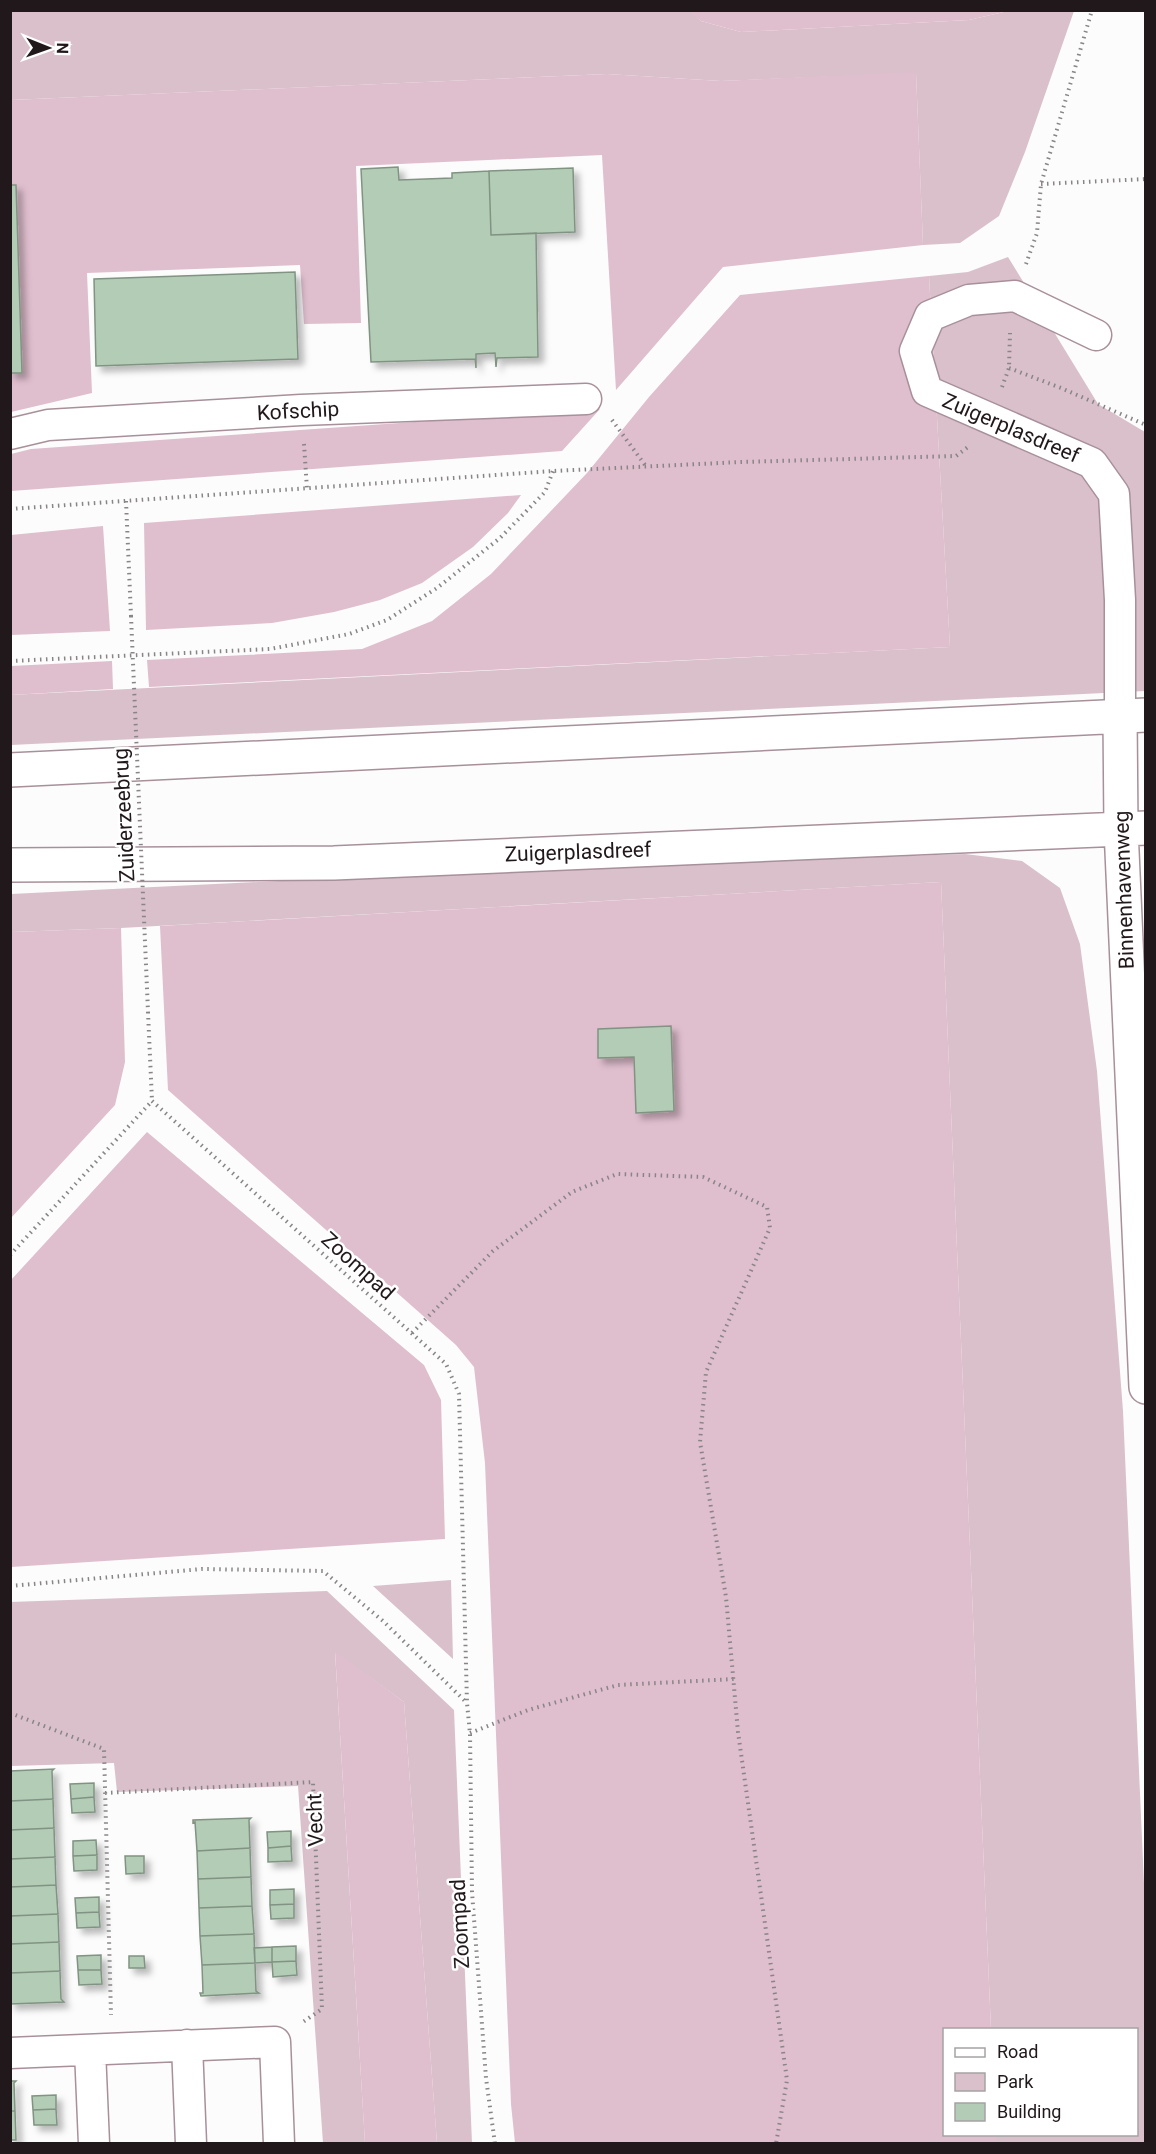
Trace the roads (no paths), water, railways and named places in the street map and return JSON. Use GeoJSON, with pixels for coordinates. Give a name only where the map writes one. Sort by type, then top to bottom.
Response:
{"type":"FeatureCollection","features":[{"type":"Feature","properties":{"kind":"main road"},"geometry":{"type":"LineString","coordinates":[[10,770],[1133,716]]}},
{"type":"Feature","properties":{"kind":"main road","name":"Binnenhavenweg"},"geometry":{"type":"LineString","coordinates":[[1133,716],[1133,828],[1146,1387]]}},
{"type":"Feature","properties":{"kind":"main road","name":"Zuigerplasdreef"},"geometry":{"type":"LineString","coordinates":[[10,865],[334,862],[1133,828]]}},
{"type":"Feature","properties":{"kind":"street","name":"Zuigerplasdreef"},"geometry":{"type":"LineString","coordinates":[[1096,335],[1015,296],[969,300],[930,316],[915,351],[927,392],[1092,463],[1114,494],[1120,600],[1133,716]]}},
{"type":"Feature","properties":{"kind":"street","name":"Kofschip"},"geometry":{"type":"LineString","coordinates":[[10,434],[48,425],[302,410],[586,399]]}},
{"type":"Feature","properties":{"kind":"street"},"geometry":{"type":"LineString","coordinates":[[10,2053],[275,2042],[279,2144]]}},
{"type":"Feature","properties":{"kind":"street"},"geometry":{"type":"LineString","coordinates":[[187,2045],[191,2144]]}},
{"type":"Feature","properties":{"kind":"street"},"geometry":{"type":"LineString","coordinates":[[94,2144],[101,2049]]}}]}
